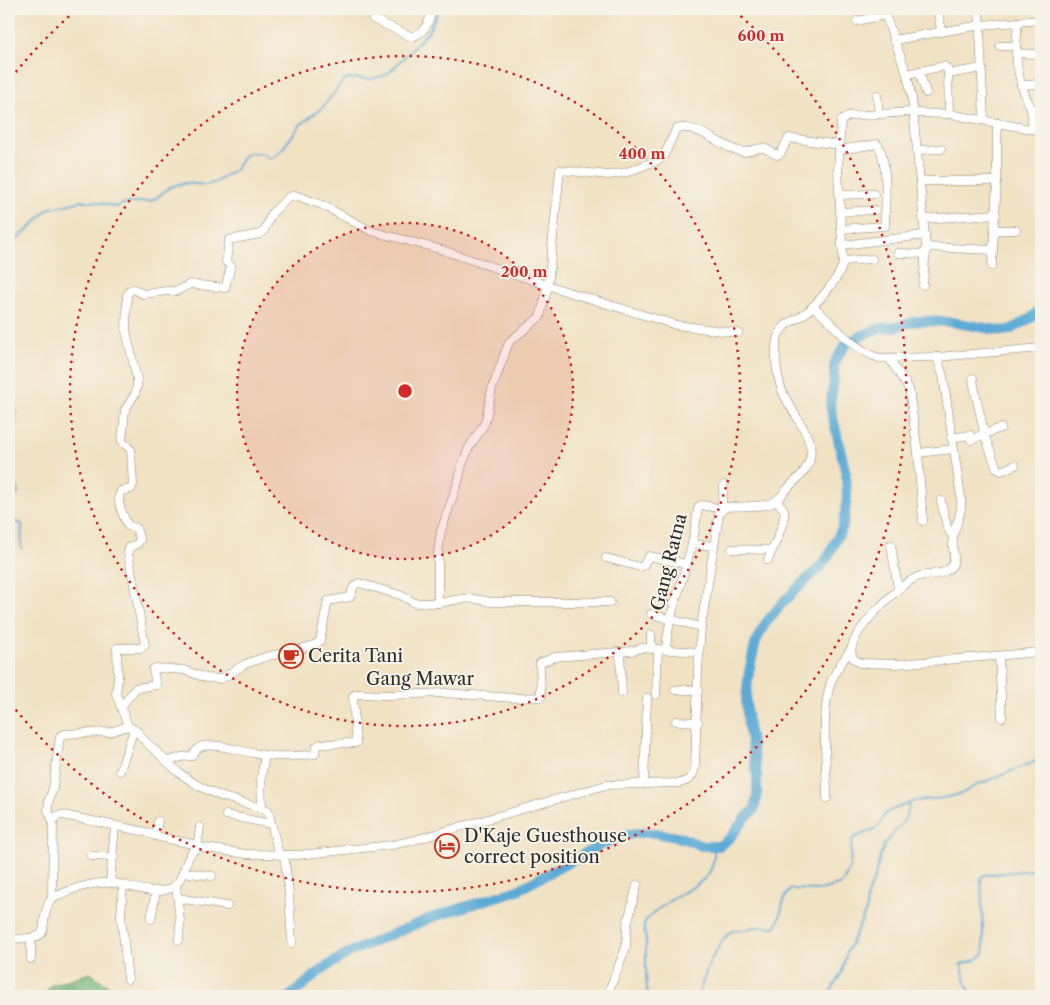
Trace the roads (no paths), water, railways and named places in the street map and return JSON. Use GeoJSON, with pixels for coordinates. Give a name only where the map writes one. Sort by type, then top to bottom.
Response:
{"type":"FeatureCollection","features":[{"type":"Feature","properties":{"kind":"street"},"geometry":{"type":"LineString","coordinates":[[373,19],[412,38],[417,36],[428,25],[432,9]]}},
{"type":"Feature","properties":{"kind":"street"},"geometry":{"type":"LineString","coordinates":[[938,9],[941,31]]}},
{"type":"Feature","properties":{"kind":"street"},"geometry":{"type":"LineString","coordinates":[[979,9],[984,120]]}},
{"type":"Feature","properties":{"kind":"street"},"geometry":{"type":"LineString","coordinates":[[857,21],[884,12],[907,74],[912,98],[924,219],[926,250],[923,285]]}},
{"type":"Feature","properties":{"kind":"street"},"geometry":{"type":"LineString","coordinates":[[894,40],[981,25],[1041,20]]}},
{"type":"Feature","properties":{"kind":"street"},"geometry":{"type":"LineString","coordinates":[[722,509],[766,504],[776,500],[804,473],[811,455],[807,436],[780,385],[777,340],[784,326],[813,306],[840,272],[843,261],[838,148],[840,125],[843,118],[848,116],[912,112],[949,114],[1037,130],[1021,85],[1016,49],[1018,22]]}},
{"type":"Feature","properties":{"kind":"street"},"geometry":{"type":"LineString","coordinates":[[1000,46],[1034,54]]}},
{"type":"Feature","properties":{"kind":"street"},"geometry":{"type":"LineString","coordinates":[[907,74],[946,66],[949,114]]}},
{"type":"Feature","properties":{"kind":"street"},"geometry":{"type":"LineString","coordinates":[[948,74],[982,68]]}},
{"type":"Feature","properties":{"kind":"street"},"geometry":{"type":"LineString","coordinates":[[919,71],[926,93]]}},
{"type":"Feature","properties":{"kind":"street"},"geometry":{"type":"LineString","coordinates":[[1021,85],[1041,84]]}},
{"type":"Feature","properties":{"kind":"street"},"geometry":{"type":"LineString","coordinates":[[877,95],[879,114]]}},
{"type":"Feature","properties":{"kind":"street"},"geometry":{"type":"LineString","coordinates":[[1031,109],[1041,109]]}},
{"type":"Feature","properties":{"kind":"street"},"geometry":{"type":"LineString","coordinates":[[992,266],[996,214],[997,123]]}},
{"type":"Feature","properties":{"kind":"street"},"geometry":{"type":"LineString","coordinates":[[438,603],[438,552],[441,531],[462,465],[469,448],[485,423],[492,389],[508,346],[516,335],[540,319],[548,286],[560,170],[609,175],[627,172],[661,159],[676,129],[679,128],[701,132],[731,148],[744,152],[762,148],[777,155],[780,154],[789,138],[838,148],[877,144],[884,174],[884,226],[841,229]]}},
{"type":"Feature","properties":{"kind":"street"},"geometry":{"type":"LineString","coordinates":[[918,150],[941,149]]}},
{"type":"Feature","properties":{"kind":"street"},"geometry":{"type":"LineString","coordinates":[[920,181],[997,181]]}},
{"type":"Feature","properties":{"kind":"street"},"geometry":{"type":"LineString","coordinates":[[839,195],[874,194]]}},
{"type":"Feature","properties":{"kind":"street"},"geometry":{"type":"LineString","coordinates":[[292,944],[289,894],[269,812],[266,808],[212,793],[190,780],[131,728],[116,694],[118,678],[116,651],[120,648],[144,647],[146,642],[128,553],[129,548],[140,540],[136,528],[128,526],[121,510],[119,495],[119,492],[131,489],[133,485],[131,450],[122,441],[125,410],[137,386],[126,331],[127,295],[130,290],[134,289],[143,294],[167,290],[177,291],[190,284],[225,288],[231,266],[226,262],[229,240],[260,234],[264,231],[272,213],[289,197],[295,195],[322,205],[371,231],[439,249],[548,286],[676,324],[738,333]]}},
{"type":"Feature","properties":{"kind":"street"},"geometry":{"type":"LineString","coordinates":[[840,212],[875,210]]}},
{"type":"Feature","properties":{"kind":"street"},"geometry":{"type":"LineString","coordinates":[[924,219],[996,214]]}},
{"type":"Feature","properties":{"kind":"street"},"geometry":{"type":"LineString","coordinates":[[995,230],[1016,230]]}},
{"type":"Feature","properties":{"kind":"street"},"geometry":{"type":"LineString","coordinates":[[842,245],[925,235]]}},
{"type":"Feature","properties":{"kind":"street"},"geometry":{"type":"LineString","coordinates":[[898,253],[926,250],[993,250]]}},
{"type":"Feature","properties":{"kind":"street"},"geometry":{"type":"LineString","coordinates":[[843,261],[872,259]]}},
{"type":"Feature","properties":{"kind":"street"},"geometry":{"type":"LineString","coordinates":[[813,306],[863,351],[879,358],[937,357],[1041,348]]}},
{"type":"Feature","properties":{"kind":"street"},"geometry":{"type":"LineString","coordinates":[[827,798],[825,722],[827,696],[837,669],[866,624],[898,589],[922,575],[945,572],[951,568],[954,561],[953,538],[962,507],[942,376],[937,357]]}},
{"type":"Feature","properties":{"kind":"street"},"geometry":{"type":"LineString","coordinates":[[889,358],[908,385],[918,453],[923,520]]}},
{"type":"Feature","properties":{"kind":"street"},"geometry":{"type":"LineString","coordinates":[[973,378],[984,434],[997,470],[1006,470],[1015,465]]}},
{"type":"Feature","properties":{"kind":"street"},"geometry":{"type":"LineString","coordinates":[[951,438],[970,435],[972,440],[1001,428]]}},
{"type":"Feature","properties":{"kind":"street"},"geometry":{"type":"LineString","coordinates":[[918,453],[953,449]]}},
{"type":"Feature","properties":{"kind":"street"},"geometry":{"type":"LineString","coordinates":[[52,822],[57,816],[63,815],[146,832],[197,847],[247,854],[311,855],[403,843],[543,804],[596,786],[679,783],[688,780],[693,776],[695,768],[701,627],[718,520],[722,509],[724,485]]}},
{"type":"Feature","properties":{"kind":"street"},"geometry":{"type":"LineString","coordinates":[[768,560],[779,534],[784,515],[784,510],[776,500]]}},
{"type":"Feature","properties":{"kind":"street"},"geometry":{"type":"LineString","coordinates":[[941,501],[947,527],[953,538]]}},
{"type":"Feature","properties":{"kind":"street","name":"Gang Ratna"},"geometry":{"type":"LineString","coordinates":[[658,650],[667,636],[692,544],[699,506],[722,509]]}},
{"type":"Feature","properties":{"kind":"street"},"geometry":{"type":"LineString","coordinates":[[692,544],[714,546]]}},
{"type":"Feature","properties":{"kind":"street"},"geometry":{"type":"LineString","coordinates":[[891,545],[898,589]]}},
{"type":"Feature","properties":{"kind":"street"},"geometry":{"type":"LineString","coordinates":[[732,549],[772,550]]}},
{"type":"Feature","properties":{"kind":"street"},"geometry":{"type":"LineString","coordinates":[[606,558],[640,567],[643,566],[649,556],[686,564]]}},
{"type":"Feature","properties":{"kind":"street"},"geometry":{"type":"LineString","coordinates":[[121,707],[136,688],[156,685],[153,669],[155,668],[184,670],[215,680],[229,675],[245,664],[268,656],[314,645],[320,640],[328,601],[350,597],[353,586],[358,583],[397,594],[415,603],[438,603],[461,598],[474,598],[490,602],[610,602]]}},
{"type":"Feature","properties":{"kind":"street"},"geometry":{"type":"LineString","coordinates":[[652,614],[701,627]]}},
{"type":"Feature","properties":{"kind":"street"},"geometry":{"type":"LineString","coordinates":[[651,635],[658,650],[656,695]]}},
{"type":"Feature","properties":{"kind":"street","name":"Gang Mawar"},"geometry":{"type":"LineString","coordinates":[[168,761],[192,756],[197,749],[205,746],[265,755],[312,755],[316,753],[316,747],[320,744],[356,743],[353,696],[356,694],[445,693],[514,698],[541,697],[540,663],[555,657],[632,652],[640,648],[699,652]]}},
{"type":"Feature","properties":{"kind":"street"},"geometry":{"type":"LineString","coordinates":[[851,649],[853,658],[856,661],[868,664],[897,664],[1041,652]]}},
{"type":"Feature","properties":{"kind":"street"},"geometry":{"type":"LineString","coordinates":[[620,652],[622,693]]}},
{"type":"Feature","properties":{"kind":"street"},"geometry":{"type":"LineString","coordinates":[[998,656],[1002,718]]}},
{"type":"Feature","properties":{"kind":"street"},"geometry":{"type":"LineString","coordinates":[[675,690],[698,690]]}},
{"type":"Feature","properties":{"kind":"street"},"geometry":{"type":"LineString","coordinates":[[644,784],[647,698]]}},
{"type":"Feature","properties":{"kind":"street"},"geometry":{"type":"LineString","coordinates":[[676,721],[698,722]]}},
{"type":"Feature","properties":{"kind":"street"},"geometry":{"type":"LineString","coordinates":[[120,770],[131,728]]}},
{"type":"Feature","properties":{"kind":"street"},"geometry":{"type":"LineString","coordinates":[[9,939],[31,939],[39,936],[44,930],[48,906],[52,898],[52,822],[48,810],[61,735],[110,732],[131,728]]}},
{"type":"Feature","properties":{"kind":"street"},"geometry":{"type":"LineString","coordinates":[[262,808],[261,778],[265,755]]}},
{"type":"Feature","properties":{"kind":"street"},"geometry":{"type":"LineString","coordinates":[[226,815],[271,824]]}},
{"type":"Feature","properties":{"kind":"street"},"geometry":{"type":"LineString","coordinates":[[156,836],[158,821]]}},
{"type":"Feature","properties":{"kind":"street"},"geometry":{"type":"LineString","coordinates":[[110,882],[114,857],[115,826]]}},
{"type":"Feature","properties":{"kind":"street"},"geometry":{"type":"LineString","coordinates":[[52,898],[87,886],[110,882],[156,891],[167,890],[176,885],[192,851],[197,847],[200,827]]}},
{"type":"Feature","properties":{"kind":"street"},"geometry":{"type":"LineString","coordinates":[[91,856],[114,857]]}},
{"type":"Feature","properties":{"kind":"street"},"geometry":{"type":"LineString","coordinates":[[183,872],[212,876]]}},
{"type":"Feature","properties":{"kind":"street"},"geometry":{"type":"LineString","coordinates":[[124,885],[121,916],[128,979]]}},
{"type":"Feature","properties":{"kind":"street"},"geometry":{"type":"LineString","coordinates":[[176,885],[179,940]]}},
{"type":"Feature","properties":{"kind":"street"},"geometry":{"type":"LineString","coordinates":[[609,996],[610,988],[626,947],[627,924],[637,885]]}},
{"type":"Feature","properties":{"kind":"street"},"geometry":{"type":"LineString","coordinates":[[151,920],[156,891]]}},
{"type":"Feature","properties":{"kind":"street"},"geometry":{"type":"LineString","coordinates":[[178,898],[227,906]]}},
{"type":"Feature","properties":{"kind":"street"},"geometry":{"type":"LineString","coordinates":[[31,939],[31,959]]}},
{"type":"Feature","properties":{"kind":"waterway"},"geometry":{"type":"LineString","coordinates":[[9,246],[48,209],[82,201],[97,202],[117,207],[122,204],[150,201],[176,185],[186,183],[205,185],[214,183],[235,170],[244,156],[249,153],[261,153],[271,159],[281,151],[300,125],[323,107],[344,80],[349,78],[371,79],[390,72],[428,32],[439,9]]}},
{"type":"Feature","properties":{"kind":"waterway"},"geometry":{"type":"LineString","coordinates":[[290,996],[324,968],[348,953],[433,917],[518,890],[617,838],[636,833],[655,833],[682,838],[702,846],[719,846],[730,838],[745,818],[754,810],[757,797],[757,776],[748,725],[746,700],[749,671],[756,641],[765,624],[785,600],[822,565],[843,526],[847,498],[846,474],[830,405],[836,360],[846,344],[880,328],[896,327],[916,321],[952,322],[1002,331],[1010,330],[1031,318],[1041,308]]}},
{"type":"Feature","properties":{"kind":"waterway"},"geometry":{"type":"LineString","coordinates":[[9,387],[16,414],[16,423],[9,431]]}},
{"type":"Feature","properties":{"kind":"waterway"},"geometry":{"type":"LineString","coordinates":[[9,454],[9,470]]}},
{"type":"Feature","properties":{"kind":"waterway"},"geometry":{"type":"LineString","coordinates":[[9,474],[18,489],[18,493],[9,505]]}},
{"type":"Feature","properties":{"kind":"waterway"},"geometry":{"type":"LineString","coordinates":[[9,520],[22,524],[21,549]]}},
{"type":"Feature","properties":{"kind":"waterway"},"geometry":{"type":"LineString","coordinates":[[698,996],[710,961],[728,934],[734,930],[746,930],[753,927],[775,927],[780,918],[787,893],[791,889],[820,890],[842,884],[850,868],[852,839],[878,827],[885,814],[889,811],[915,801],[961,794],[977,785],[1041,759]]}},
{"type":"Feature","properties":{"kind":"waterway"},"geometry":{"type":"LineString","coordinates":[[828,996],[842,972],[847,952],[866,911],[867,895],[875,877],[880,856],[885,844],[905,819],[909,808],[907,804]]}},
{"type":"Feature","properties":{"kind":"waterway"},"geometry":{"type":"LineString","coordinates":[[648,996],[644,928],[646,920],[664,904],[703,880],[712,867],[714,846]]}},
{"type":"Feature","properties":{"kind":"waterway"},"geometry":{"type":"LineString","coordinates":[[973,996],[967,986],[961,964],[976,960],[984,954],[981,879],[984,875],[1041,869]]}},
{"type":"Feature","properties":{"kind":"place","name":"Cerita Tani"},"geometry":{"type":"Point","coordinates":[291,656]}},
{"type":"Feature","properties":{"kind":"place","name":"D'Kaje Guesthouse correct position"},"geometry":{"type":"Point","coordinates":[447,846]}}]}
